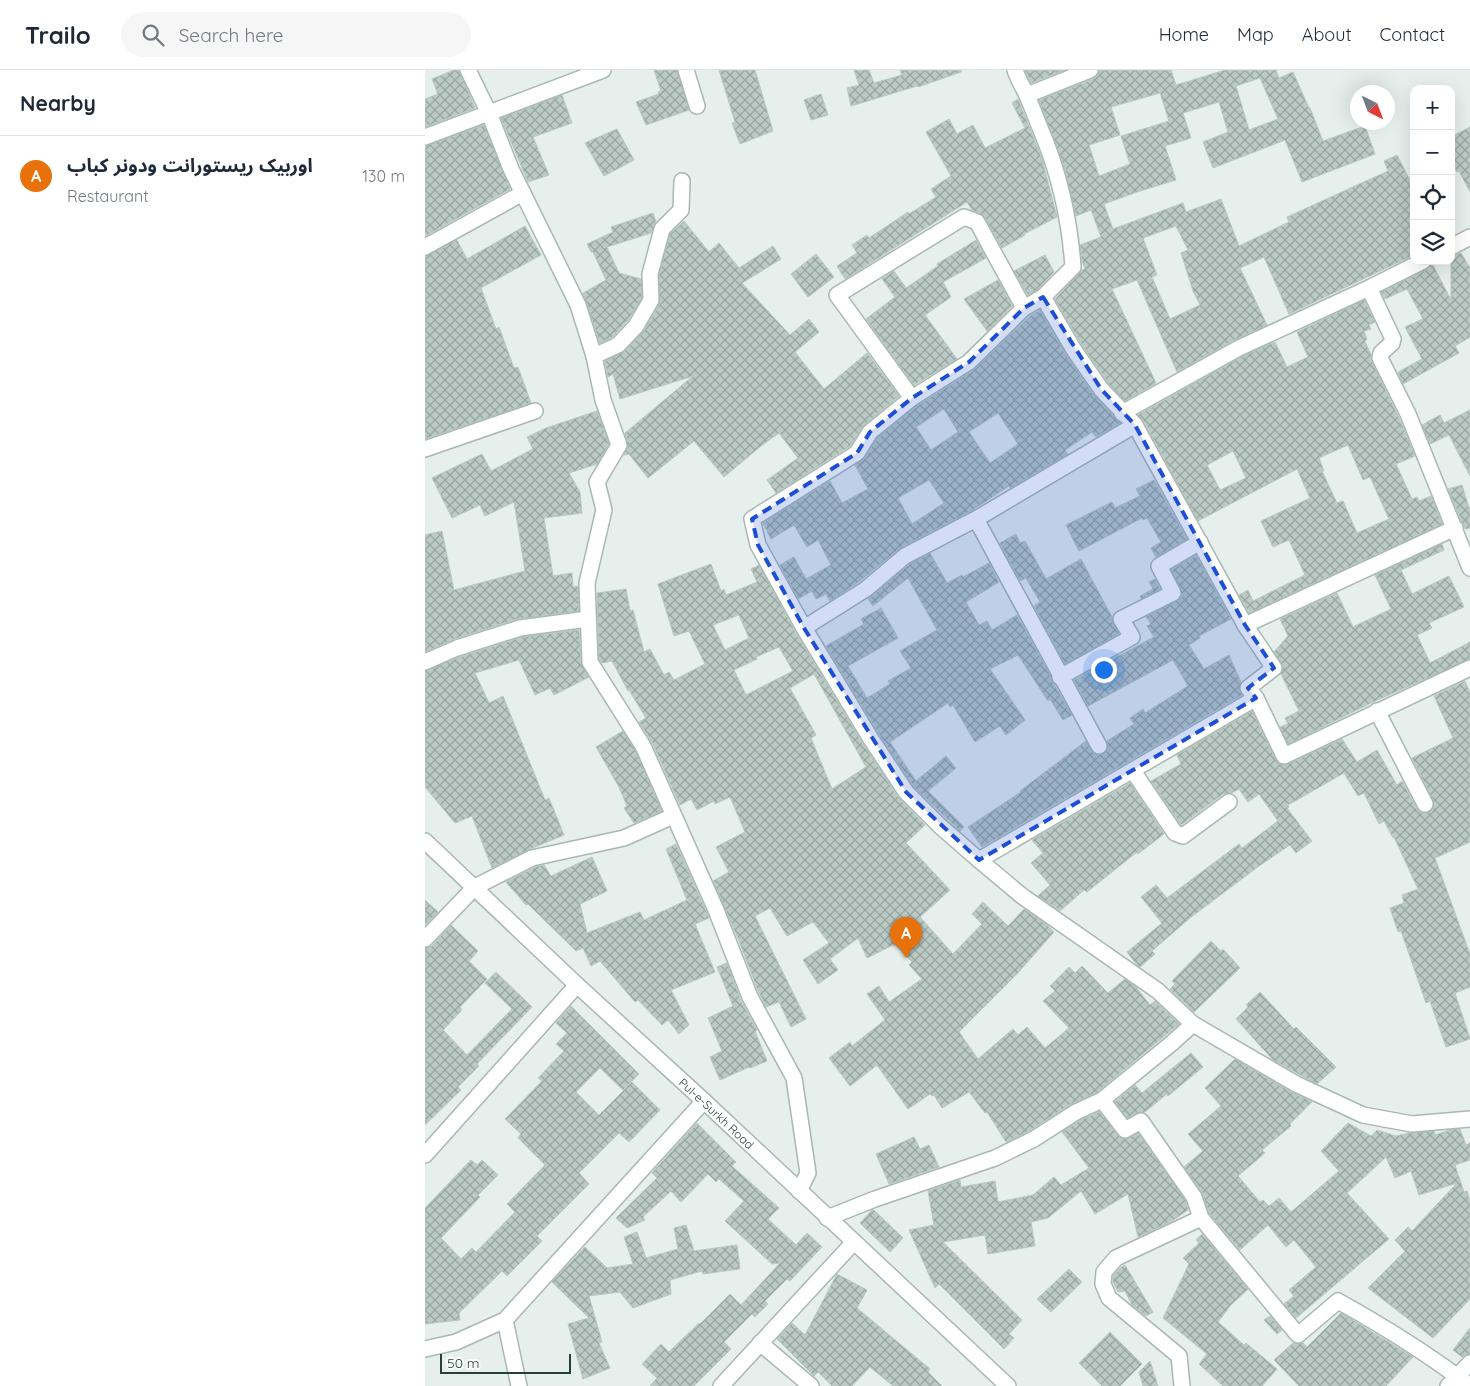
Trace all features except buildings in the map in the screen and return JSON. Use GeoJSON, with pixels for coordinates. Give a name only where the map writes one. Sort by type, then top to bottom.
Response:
{"type":"FeatureCollection","features":[{"type":"Feature","properties":{"kind":"street"},"geometry":{"type":"LineString","coordinates":[[468,70],[489,113],[511,169],[578,305],[594,356],[603,400],[619,445],[597,482],[604,510],[587,583],[590,662],[643,746],[716,910],[750,997],[794,1078],[808,1173],[799,1191]]}},
{"type":"Feature","properties":{"kind":"street"},"geometry":{"type":"LineString","coordinates":[[425,137],[603,70]]}},
{"type":"Feature","properties":{"kind":"street"},"geometry":{"type":"LineString","coordinates":[[686,70],[697,106]]}},
{"type":"Feature","properties":{"kind":"street"},"geometry":{"type":"LineString","coordinates":[[1015,70],[1046,144],[1063,197],[1071,237],[1073,266],[1043,297],[1024,308],[969,362],[912,398],[870,432],[857,453],[752,519],[759,545],[804,628],[871,739],[907,792],[940,826],[1022,896],[1158,991],[1193,1024],[1296,1084],[1363,1115],[1412,1124],[1470,1119]]}},
{"type":"Feature","properties":{"kind":"street"},"geometry":{"type":"LineString","coordinates":[[1027,95],[1090,70]]}},
{"type":"Feature","properties":{"kind":"street"},"geometry":{"type":"LineString","coordinates":[[594,356],[618,345],[636,326],[651,300],[650,274],[663,230],[681,210],[682,181]]}},
{"type":"Feature","properties":{"kind":"street"},"geometry":{"type":"LineString","coordinates":[[425,247],[523,193]]}},
{"type":"Feature","properties":{"kind":"street"},"geometry":{"type":"LineString","coordinates":[[912,398],[837,295],[964,217],[977,222],[1024,308]]}},
{"type":"Feature","properties":{"kind":"street"},"geometry":{"type":"LineString","coordinates":[[1455,245],[1470,237]]}},
{"type":"Feature","properties":{"kind":"street"},"geometry":{"type":"LineString","coordinates":[[1122,413],[1239,348],[1415,265]]}},
{"type":"Feature","properties":{"kind":"street"},"geometry":{"type":"LineString","coordinates":[[1369,288],[1393,339],[1393,343],[1381,353],[1380,358],[1408,414],[1470,568]]}},
{"type":"Feature","properties":{"kind":"street"},"geometry":{"type":"LineString","coordinates":[[1043,297],[1074,350],[1101,390],[1135,425],[1245,625],[1274,668],[1248,688],[1256,698],[1284,756],[1470,668]]}},
{"type":"Feature","properties":{"kind":"street"},"geometry":{"type":"LineString","coordinates":[[425,450],[535,411]]}},
{"type":"Feature","properties":{"kind":"street"},"geometry":{"type":"LineString","coordinates":[[804,628],[866,589],[905,556],[976,519],[1135,425]]}},
{"type":"Feature","properties":{"kind":"street"},"geometry":{"type":"LineString","coordinates":[[976,519],[1099,746]]}},
{"type":"Feature","properties":{"kind":"street"},"geometry":{"type":"LineString","coordinates":[[1245,625],[1455,528]]}},
{"type":"Feature","properties":{"kind":"street"},"geometry":{"type":"LineString","coordinates":[[1060,677],[1132,637],[1121,619],[1173,593],[1159,566],[1200,542]]}},
{"type":"Feature","properties":{"kind":"street"},"geometry":{"type":"LineString","coordinates":[[425,662],[457,648],[520,628],[588,619]]}},
{"type":"Feature","properties":{"kind":"street"},"geometry":{"type":"LineString","coordinates":[[979,860],[1256,698]]}},
{"type":"Feature","properties":{"kind":"street"},"geometry":{"type":"LineString","coordinates":[[1377,711],[1425,804]]}},
{"type":"Feature","properties":{"kind":"street"},"geometry":{"type":"LineString","coordinates":[[1133,771],[1175,833],[1179,836],[1183,836],[1229,802]]}},
{"type":"Feature","properties":{"kind":"street"},"geometry":{"type":"LineString","coordinates":[[425,939],[475,887],[532,858],[624,838],[673,816]]}},
{"type":"Feature","properties":{"kind":"street","name":"Pul-e-Surkh Road"},"geometry":{"type":"LineString","coordinates":[[425,841],[1008,1386]]}},
{"type":"Feature","properties":{"kind":"street"},"geometry":{"type":"LineString","coordinates":[[425,1156],[577,985]]}},
{"type":"Feature","properties":{"kind":"street"},"geometry":{"type":"LineString","coordinates":[[827,1218],[875,1199],[995,1158],[1034,1139],[1076,1112],[1102,1100],[1193,1024]]}},
{"type":"Feature","properties":{"kind":"street"},"geometry":{"type":"LineString","coordinates":[[1102,1100],[1125,1130],[1141,1121],[1194,1197],[1201,1218],[1298,1335],[1338,1301],[1375,1322],[1453,1381],[1470,1386]]}},
{"type":"Feature","properties":{"kind":"street"},"geometry":{"type":"LineString","coordinates":[[425,1349],[456,1342],[505,1320],[704,1101]]}},
{"type":"Feature","properties":{"kind":"street"},"geometry":{"type":"LineString","coordinates":[[1182,1386],[1179,1356],[1109,1298],[1103,1284],[1104,1272],[1116,1258],[1201,1218]]}},
{"type":"Feature","properties":{"kind":"street"},"geometry":{"type":"LineString","coordinates":[[721,1386],[853,1242]]}},
{"type":"Feature","properties":{"kind":"street"},"geometry":{"type":"LineString","coordinates":[[505,1320],[519,1386]]}},
{"type":"Feature","properties":{"kind":"street"},"geometry":{"type":"LineString","coordinates":[[760,1344],[811,1386]]}},
{"type":"Feature","properties":{"kind":"street"},"geometry":{"type":"LineString","coordinates":[[1453,1381],[1470,1363]]}},
{"type":"Feature","properties":{"kind":"highlighted area"},"geometry":{"type":"Polygon","coordinates":[[[1043,297],[1101,389],[1135,425],[1245,625],[1274,668],[1248,688],[1256,698],[979,860],[906,792],[804,628],[758,545],[752,519],[857,453],[870,432],[912,398],[969,362],[1024,308],[1043,297]]]}},
{"type":"Feature","properties":{"kind":"place","name":"اوربیک ریستورانت ودونر کباب"},"geometry":{"type":"Point","coordinates":[906,958]}}]}
